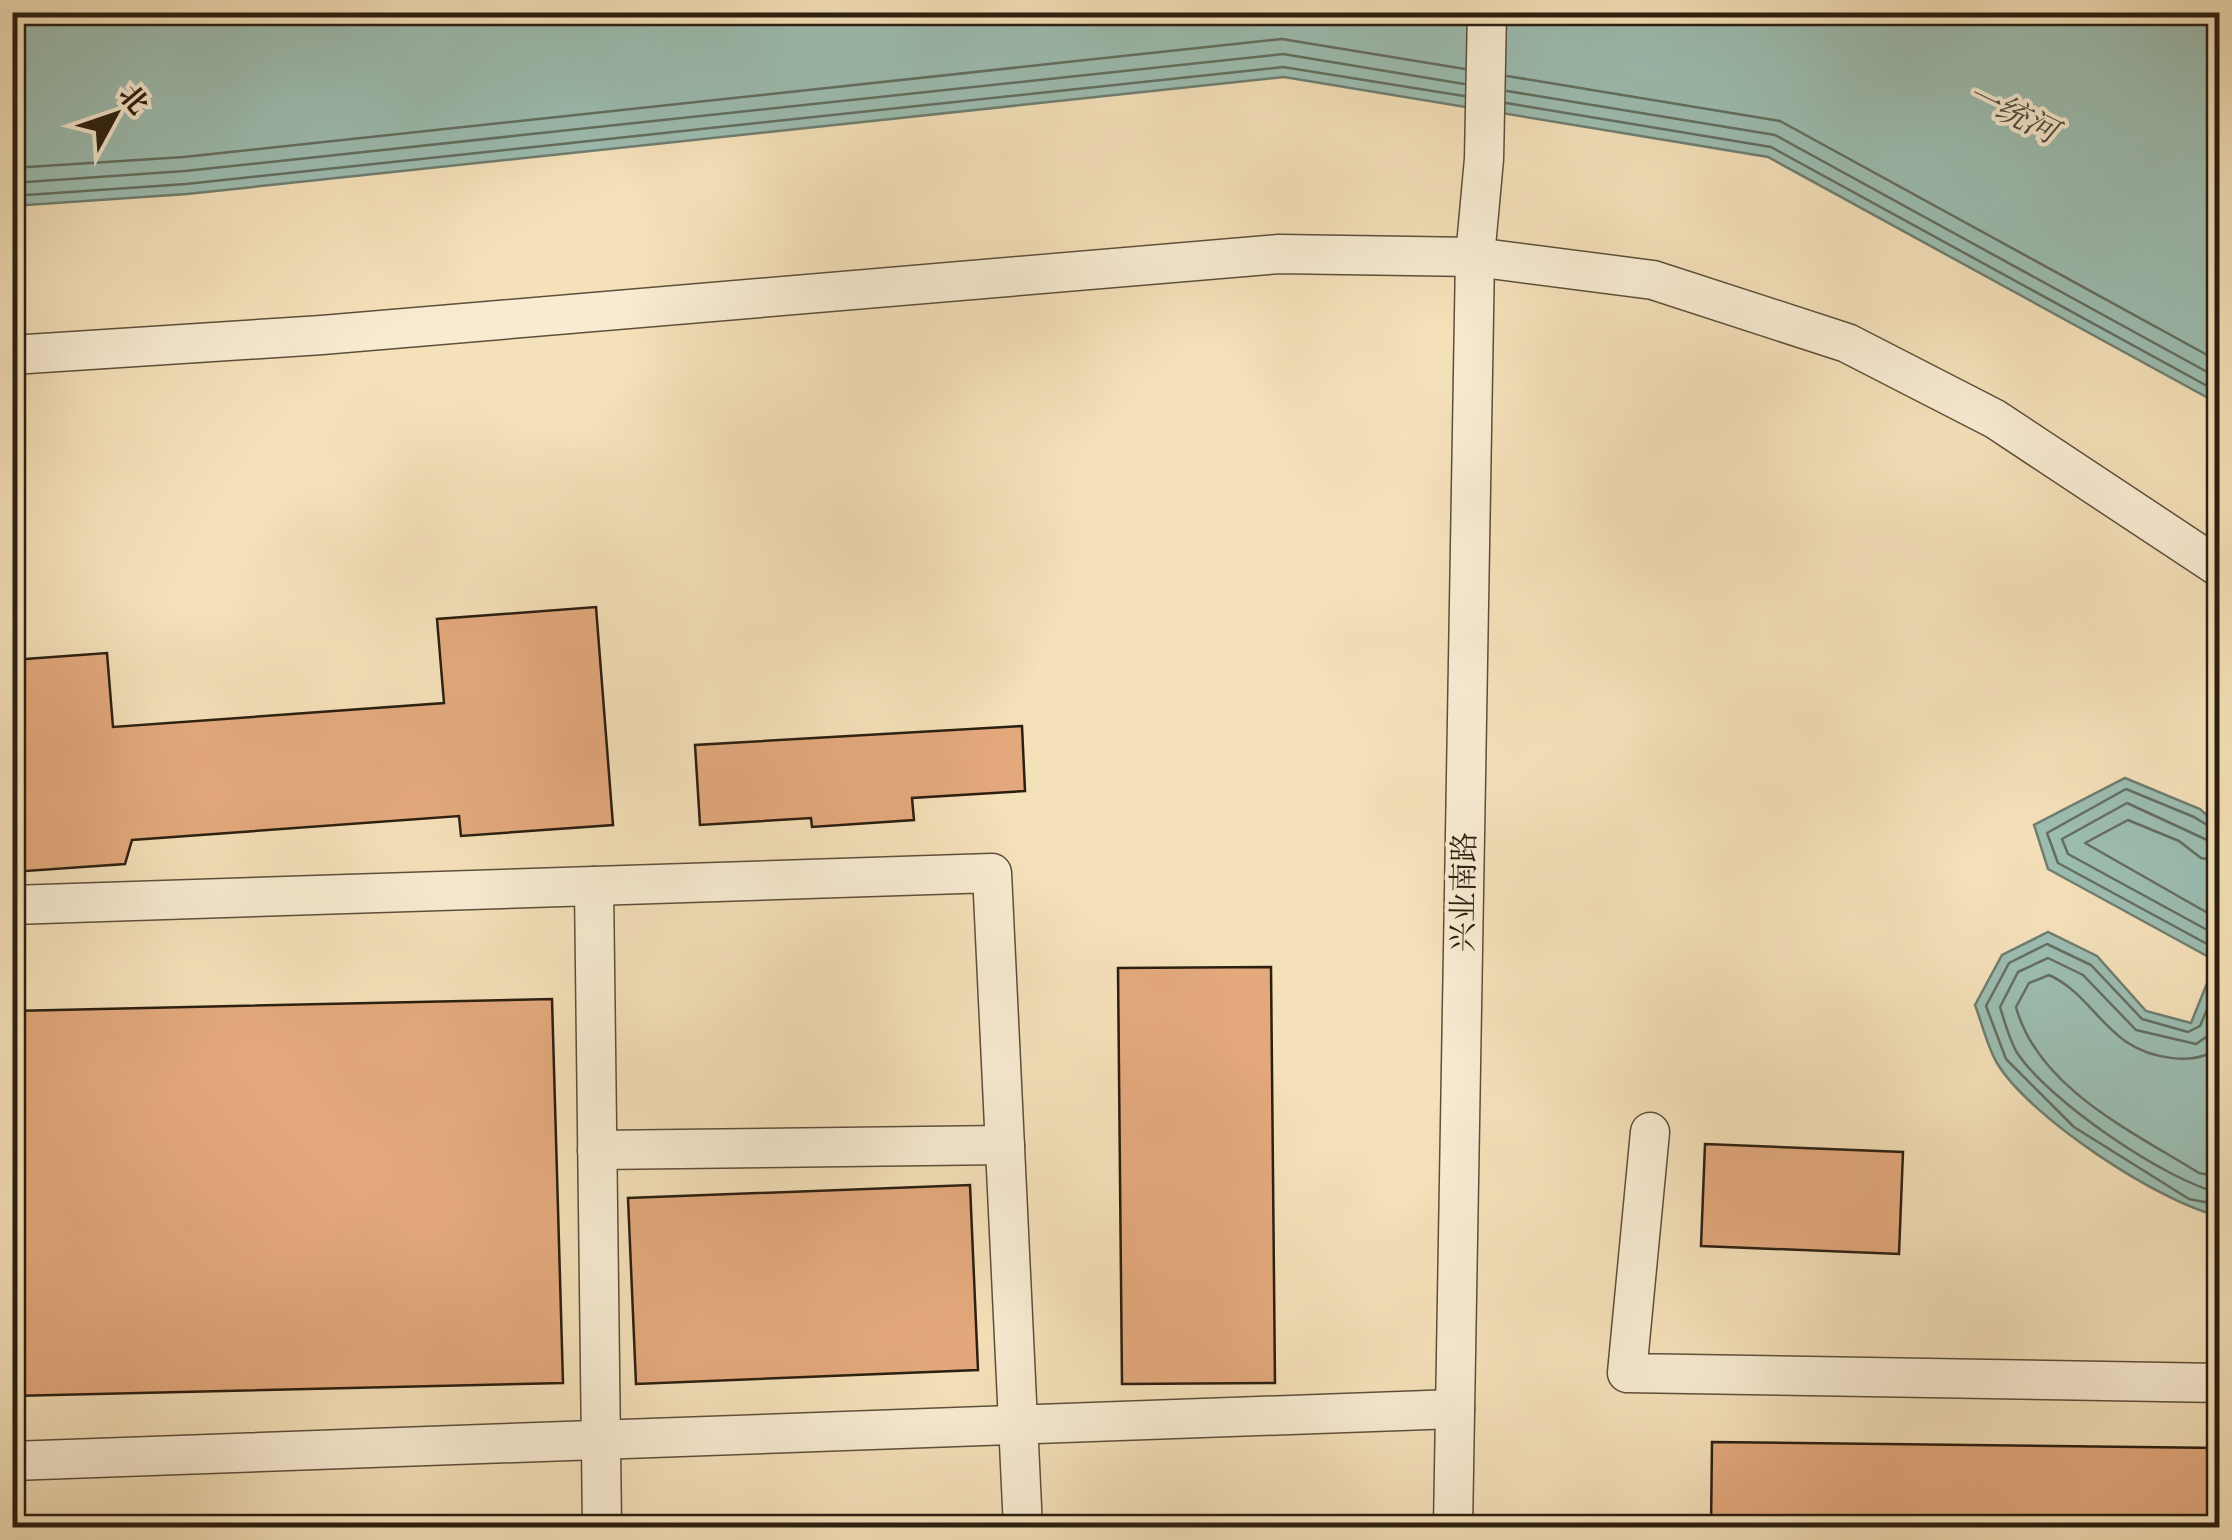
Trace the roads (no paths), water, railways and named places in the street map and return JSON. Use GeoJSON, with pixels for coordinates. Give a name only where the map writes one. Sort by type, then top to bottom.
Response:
{"type":"FeatureCollection","features":[{"type":"Feature","properties":{"kind":"street","name":"兴业南路"},"geometry":{"type":"LineString","coordinates":[[1453,1528],[1475,256],[1484,159],[1488,12]]}},
{"type":"Feature","properties":{"kind":"street"},"geometry":{"type":"LineString","coordinates":[[12,355],[341,333],[1279,254],[1475,256],[1653,280],[1847,343],[1995,419],[2220,568]]}},
{"type":"Feature","properties":{"kind":"street"},"geometry":{"type":"LineString","coordinates":[[12,905],[992,873],[1022,1528]]}},
{"type":"Feature","properties":{"kind":"street"},"geometry":{"type":"LineString","coordinates":[[594,886],[602,1528]]}},
{"type":"Feature","properties":{"kind":"street"},"geometry":{"type":"LineString","coordinates":[[1650,1132],[1627,1373],[2220,1383]]}},
{"type":"Feature","properties":{"kind":"street"},"geometry":{"type":"LineString","coordinates":[[597,1150],[1005,1145]]}},
{"type":"Feature","properties":{"kind":"street"},"geometry":{"type":"LineString","coordinates":[[12,1461],[1455,1409]]}},
{"type":"Feature","properties":{"kind":"water","name":"一统河"},"geometry":{"type":"Polygon","coordinates":[[[13,13],[2219,13],[2219,404],[1768,157],[1284,77],[187,194],[13,206],[13,13]]]}},
{"type":"Feature","properties":{"kind":"water"},"geometry":{"type":"Polygon","coordinates":[[[2125,778],[2200,809],[2219,826],[2219,1216],[2194,1208],[2131,1176],[2037,1108],[1997,1063],[1975,1005],[2002,955],[2048,932],[2097,956],[2146,1011],[2191,1023],[2216,961],[2048,869],[2034,825],[2125,778]]]}}]}
